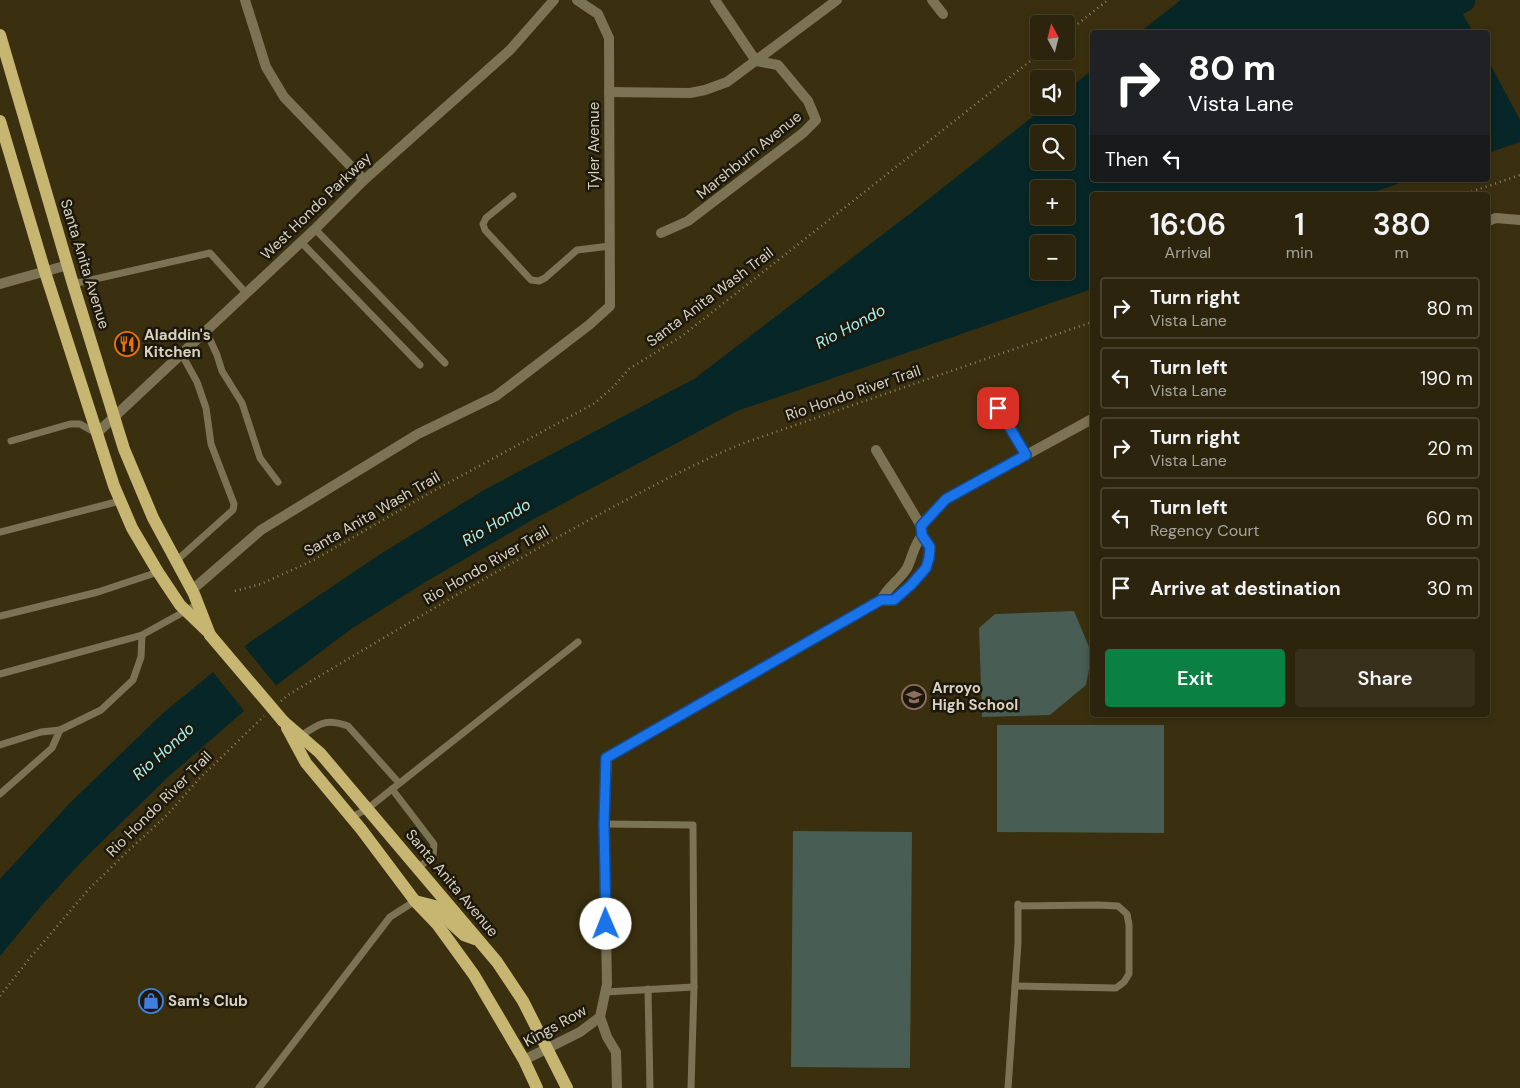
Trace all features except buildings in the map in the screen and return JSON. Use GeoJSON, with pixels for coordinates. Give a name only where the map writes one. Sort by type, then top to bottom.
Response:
{"type":"FeatureCollection","features":[{"type":"Feature","properties":{"kind":"main road","name":"Santa Anita Avenue"},"geometry":{"type":"LineString","coordinates":[[0,35],[73,284],[124,449],[153,518],[192,590],[210,635]]}},
{"type":"Feature","properties":{"kind":"main road","name":"Santa Anita Avenue"},"geometry":{"type":"LineString","coordinates":[[0,121],[45,272],[114,486],[132,528],[180,605],[210,635],[297,738],[320,752],[497,962],[522,1001],[567,1088]]}},
{"type":"Feature","properties":{"kind":"main road","name":"Santa Anita Avenue"},"geometry":{"type":"LineString","coordinates":[[297,738],[306,763],[352,817],[415,901],[437,924],[474,975],[524,1060],[537,1088]]}},
{"type":"Feature","properties":{"kind":"main road"},"geometry":{"type":"LineString","coordinates":[[415,901],[435,906],[464,934],[480,941]]}},
{"type":"Feature","properties":{"kind":"street"},"geometry":{"type":"LineString","coordinates":[[245,0],[266,68],[284,97],[364,180]]}},
{"type":"Feature","properties":{"kind":"street","name":"West Hondo Parkway"},"geometry":{"type":"LineString","coordinates":[[97,433],[301,242],[364,180],[510,50],[554,0]]}},
{"type":"Feature","properties":{"kind":"street","name":"Tyler Avenue"},"geometry":{"type":"LineString","coordinates":[[192,590],[261,530],[418,434],[496,396],[589,325],[610,306],[609,38],[598,14],[577,0]]}},
{"type":"Feature","properties":{"kind":"street"},"geometry":{"type":"LineString","coordinates":[[715,0],[756,61]]}},
{"type":"Feature","properties":{"kind":"street"},"geometry":{"type":"LineString","coordinates":[[609,92],[690,93],[727,82],[837,0]]}},
{"type":"Feature","properties":{"kind":"street"},"geometry":{"type":"LineString","coordinates":[[932,0],[943,14]]}},
{"type":"Feature","properties":{"kind":"street","name":"Marshburn Avenue"},"geometry":{"type":"LineString","coordinates":[[662,233],[688,221],[803,133],[816,120],[808,101],[778,65],[756,61]]}},
{"type":"Feature","properties":{"kind":"street"},"geometry":{"type":"LineString","coordinates":[[1490,220],[1496,218],[1520,220]]}},
{"type":"Feature","properties":{"kind":"street"},"geometry":{"type":"LineString","coordinates":[[0,284],[68,265]]}},
{"type":"Feature","properties":{"kind":"street"},"geometry":{"type":"LineString","coordinates":[[998,408],[1026,455]]}},
{"type":"Feature","properties":{"kind":"street"},"geometry":{"type":"LineString","coordinates":[[876,450],[921,530],[930,547],[926,568],[894,600],[881,600],[886,590],[906,570],[921,530],[946,499],[1090,420]]}},
{"type":"Feature","properties":{"kind":"street","name":"Kings Row"},"geometry":{"type":"LineString","coordinates":[[617,1088],[616,1052],[606,1037],[600,1017],[606,984],[604,824],[606,758],[881,600]]}},
{"type":"Feature","properties":{"kind":"street","name":"Kings Row"},"geometry":{"type":"LineString","coordinates":[[524,1060],[580,1032],[600,1017]]}},
{"type":"Feature","properties":{"kind":"lane"},"geometry":{"type":"LineString","coordinates":[[513,196],[486,218],[483,224],[485,230],[531,280],[539,281],[545,278],[577,250],[610,246]]}},
{"type":"Feature","properties":{"kind":"lane"},"geometry":{"type":"LineString","coordinates":[[314,229],[445,363]]}},
{"type":"Feature","properties":{"kind":"lane"},"geometry":{"type":"LineString","coordinates":[[301,242],[420,365]]}},
{"type":"Feature","properties":{"kind":"lane"},"geometry":{"type":"LineString","coordinates":[[73,284],[210,253],[246,292]]}},
{"type":"Feature","properties":{"kind":"lane"},"geometry":{"type":"LineString","coordinates":[[206,330],[222,371],[242,404],[260,458],[278,482]]}},
{"type":"Feature","properties":{"kind":"lane"},"geometry":{"type":"LineString","coordinates":[[176,561],[233,510],[234,504],[211,444],[206,408],[197,382],[181,354]]}},
{"type":"Feature","properties":{"kind":"lane"},"geometry":{"type":"LineString","coordinates":[[11,441],[70,424],[80,424],[97,433]]}},
{"type":"Feature","properties":{"kind":"lane"},"geometry":{"type":"LineString","coordinates":[[0,532],[120,500]]}},
{"type":"Feature","properties":{"kind":"lane"},"geometry":{"type":"LineString","coordinates":[[0,616],[98,592],[158,572]]}},
{"type":"Feature","properties":{"kind":"lane"},"geometry":{"type":"LineString","coordinates":[[0,674],[142,635],[198,604]]}},
{"type":"Feature","properties":{"kind":"lane"},"geometry":{"type":"LineString","coordinates":[[0,745],[41,732],[60,730],[101,710],[133,680],[141,657],[142,635]]}},
{"type":"Feature","properties":{"kind":"lane"},"geometry":{"type":"LineString","coordinates":[[352,817],[368,808],[578,642]]}},
{"type":"Feature","properties":{"kind":"lane"},"geometry":{"type":"LineString","coordinates":[[297,738],[319,723],[337,722],[348,726],[399,783]]}},
{"type":"Feature","properties":{"kind":"lane"},"geometry":{"type":"LineString","coordinates":[[0,794],[52,748],[60,730]]}},
{"type":"Feature","properties":{"kind":"lane"},"geometry":{"type":"LineString","coordinates":[[392,788],[434,844],[433,856],[418,868]]}},
{"type":"Feature","properties":{"kind":"lane"},"geometry":{"type":"LineString","coordinates":[[604,824],[693,825],[694,987],[691,1088]]}},
{"type":"Feature","properties":{"kind":"lane"},"geometry":{"type":"LineString","coordinates":[[259,1088],[390,917],[415,901]]}},
{"type":"Feature","properties":{"kind":"lane"},"geometry":{"type":"LineString","coordinates":[[1008,1088],[1018,904],[1118,906],[1127,914],[1129,925],[1129,974],[1124,982],[1116,988],[1015,986]]}},
{"type":"Feature","properties":{"kind":"lane"},"geometry":{"type":"LineString","coordinates":[[605,992],[648,988],[694,987]]}},
{"type":"Feature","properties":{"kind":"lane"},"geometry":{"type":"LineString","coordinates":[[648,988],[650,1088]]}},
{"type":"Feature","properties":{"kind":"path"},"geometry":{"type":"LineString","coordinates":[[1075,26],[1108,0]]}},
{"type":"Feature","properties":{"kind":"path","name":"Santa Anita Wash Trail"},"geometry":{"type":"LineString","coordinates":[[234,591],[261,584],[314,560],[426,495],[595,403],[629,369],[682,336],[1032,60]]}},
{"type":"Feature","properties":{"kind":"path"},"geometry":{"type":"LineString","coordinates":[[1471,192],[1520,175]]}},
{"type":"Feature","properties":{"kind":"path","name":"Rio Hondo River Trail"},"geometry":{"type":"LineString","coordinates":[[275,706],[288,695],[457,594],[696,463],[741,444],[1090,323]]}},
{"type":"Feature","properties":{"kind":"path","name":"Rio Hondo River Trail"},"geometry":{"type":"LineString","coordinates":[[0,996],[29,959],[89,890],[168,814],[199,779],[269,711]]}},
{"type":"Feature","properties":{"kind":"green space"},"geometry":{"type":"Polygon","coordinates":[[[1074,611],[1090,649],[1090,664],[1086,685],[1050,715],[982,717],[979,628],[995,614],[1074,611]]]}},
{"type":"Feature","properties":{"kind":"green space"},"geometry":{"type":"Polygon","coordinates":[[[997,725],[1164,725],[1164,833],[997,832],[997,725]]]}},
{"type":"Feature","properties":{"kind":"green space"},"geometry":{"type":"Polygon","coordinates":[[[793,831],[912,832],[910,1068],[791,1067],[793,831]]]}},
{"type":"Feature","properties":{"kind":"water"},"geometry":{"type":"Polygon","coordinates":[[[1181,0],[1455,0],[1472,30],[1143,30],[1181,0]]]}},
{"type":"Feature","properties":{"kind":"water"},"geometry":{"type":"Polygon","coordinates":[[[1490,64],[1520,120],[1520,142],[1490,152],[1490,64]]]}},
{"type":"Feature","properties":{"kind":"water"},"geometry":{"type":"Polygon","coordinates":[[[1090,72],[1090,182],[1403,182],[1374,192],[1090,192],[1090,290],[737,411],[532,520],[427,581],[351,629],[282,681],[244,711],[167,778],[84,859],[41,906],[0,956],[0,879],[70,803],[163,713],[250,642],[379,555],[484,490],[694,379],[916,209],[1035,115],[1075,115],[1075,84],[1090,72]]]}},
{"type":"Feature","properties":{"kind":"pier"},"geometry":{"type":"Polygon","coordinates":[[[243,645],[278,688],[246,713],[212,671],[243,645]]]}},
{"type":"Feature","properties":{"kind":"waterway","name":"Rio Hondo"},"geometry":{"type":"LineString","coordinates":[[1406,30],[1463,0]]}},
{"type":"Feature","properties":{"kind":"place","name":"Aladdin's Kitchen"},"geometry":{"type":"Point","coordinates":[127,344]}},
{"type":"Feature","properties":{"kind":"place","name":"Arroyo High School"},"geometry":{"type":"Point","coordinates":[914,697]}},
{"type":"Feature","properties":{"kind":"place","name":"Sam's Club"},"geometry":{"type":"Point","coordinates":[151,1001]}},
{"type":"Feature","properties":{"kind":"route"},"geometry":{"type":"LineString","coordinates":[[606,924],[604,824],[606,758],[881,600],[894,600],[911,585],[926,568],[929,558],[930,547],[922,535],[921,526],[946,499],[1026,455],[998,408]]}}]}
